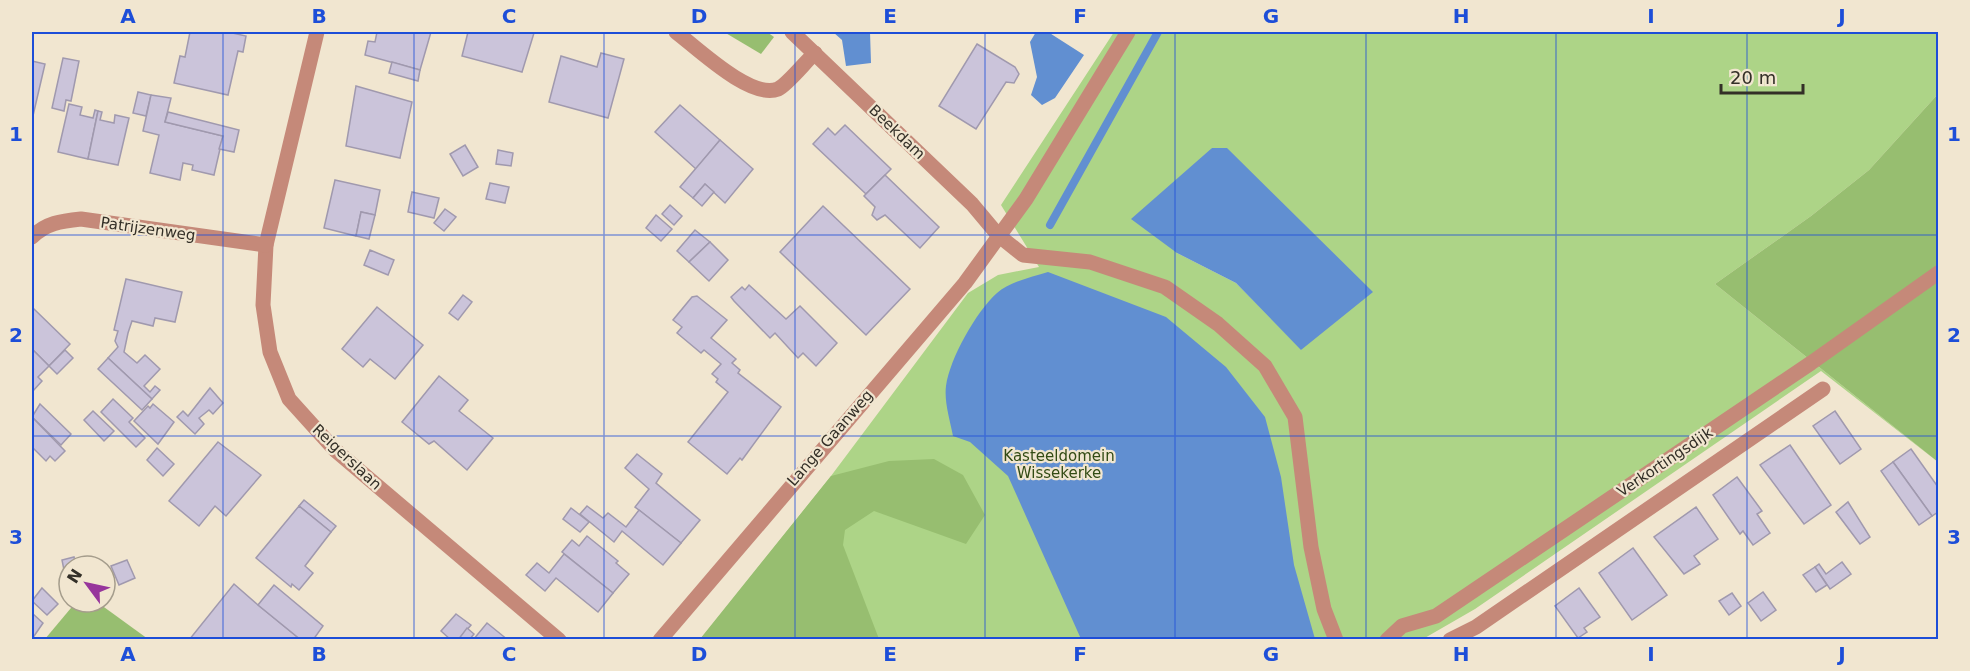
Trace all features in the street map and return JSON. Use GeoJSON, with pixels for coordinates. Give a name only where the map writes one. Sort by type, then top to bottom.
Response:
{"type":"FeatureCollection","features":[{"type":"Feature","properties":{"kind":"street","name":"Reigerslaan"},"geometry":{"type":"LineString","coordinates":[[317,32],[266,245],[263,304],[270,352],[289,399],[335,450],[559,639]]}},
{"type":"Feature","properties":{"kind":"street"},"geometry":{"type":"LineString","coordinates":[[676,32],[744,84],[760,90],[778,88],[815,53]]}},
{"type":"Feature","properties":{"kind":"street","name":"Beekdam"},"geometry":{"type":"LineString","coordinates":[[792,32],[972,204],[998,235]]}},
{"type":"Feature","properties":{"kind":"street","name":"Lange Gaanweg"},"geometry":{"type":"LineString","coordinates":[[660,639],[965,283],[1026,199],[1128,32]]}},
{"type":"Feature","properties":{"kind":"street","name":"Patrijzenweg"},"geometry":{"type":"LineString","coordinates":[[32,235],[60,221],[81,219],[266,245]]}},
{"type":"Feature","properties":{"kind":"street"},"geometry":{"type":"LineString","coordinates":[[998,235],[1023,255],[1090,262],[1165,287],[1218,324],[1265,366],[1295,417],[1311,548],[1324,609],[1336,639]]}},
{"type":"Feature","properties":{"kind":"street","name":"Verkortingsdijk"},"geometry":{"type":"LineString","coordinates":[[1387,639],[1402,626],[1436,616],[1938,273]]}},
{"type":"Feature","properties":{"kind":"street","name":"Verkortingsdijk"},"geometry":{"type":"LineString","coordinates":[[1450,639],[1476,627],[1823,389]]}},
{"type":"Feature","properties":{"kind":"green space"},"geometry":{"type":"Polygon","coordinates":[[[724,32],[767,32],[774,37],[761,54],[724,32]]]}},
{"type":"Feature","properties":{"kind":"green space"},"geometry":{"type":"Polygon","coordinates":[[[1114,32],[1938,32],[1938,94],[1869,170],[1811,216],[1715,284],[1938,462],[1821,371],[1475,609],[1423,639],[700,640],[831,476],[968,293],[998,275],[1039,267],[1001,205],[1114,32]],[[1212,148],[1177,253],[1236,283],[1302,350],[1212,148]]]}},
{"type":"Feature","properties":{"kind":"green space"},"geometry":{"type":"Polygon","coordinates":[[[1938,94],[1938,462],[1715,284],[1811,216],[1869,170],[1938,94]]]}},
{"type":"Feature","properties":{"kind":"green space"},"geometry":{"type":"Polygon","coordinates":[[[934,459],[963,475],[985,515],[966,544],[874,511],[845,530],[843,545],[879,639],[700,639],[831,476],[889,461],[934,459]]]}},
{"type":"Feature","properties":{"kind":"green space"},"geometry":{"type":"Polygon","coordinates":[[[66,614],[114,614],[148,639],[45,639],[66,614]]]}},
{"type":"Feature","properties":{"kind":"water"},"geometry":{"type":"Polygon","coordinates":[[[833,32],[870,32],[871,63],[846,66],[842,40],[833,32]]]}},
{"type":"Feature","properties":{"kind":"water"},"geometry":{"type":"Polygon","coordinates":[[[1036,32],[1048,32],[1084,55],[1055,98],[1042,105],[1031,95],[1037,77],[1030,42],[1036,32]]]}},
{"type":"Feature","properties":{"kind":"water"},"geometry":{"type":"Polygon","coordinates":[[[1212,148],[1227,148],[1373,292],[1301,350],[1236,283],[1177,253],[1131,219],[1212,148]]]}},
{"type":"Feature","properties":{"kind":"water","name":"Kasteeldomein Wissekerke"},"geometry":{"type":"Polygon","coordinates":[[[1048,272],[1166,317],[1226,367],[1265,417],[1281,477],[1294,565],[1315,639],[1081,639],[1008,476],[970,442],[953,436],[946,398],[948,375],[958,349],[989,301],[1008,286],[1048,272]]]}},
{"type":"Feature","properties":{"kind":"building"},"geometry":{"type":"Polygon","coordinates":[[[190,32],[228,32],[246,36],[243,52],[238,51],[228,95],[174,83],[180,56],[185,57],[190,32]]]}},
{"type":"Feature","properties":{"kind":"building"},"geometry":{"type":"Polygon","coordinates":[[[377,32],[431,32],[420,70],[365,55],[368,41],[375,42],[377,32]]]}},
{"type":"Feature","properties":{"kind":"building"},"geometry":{"type":"Polygon","coordinates":[[[468,32],[534,33],[522,72],[462,56],[468,32]]]}},
{"type":"Feature","properties":{"kind":"building"},"geometry":{"type":"Polygon","coordinates":[[[977,44],[1015,67],[1019,74],[1014,83],[1006,82],[976,129],[939,106],[977,44]]]}},
{"type":"Feature","properties":{"kind":"building"},"geometry":{"type":"Polygon","coordinates":[[[601,53],[624,59],[608,118],[549,102],[561,56],[597,67],[601,53]]]}},
{"type":"Feature","properties":{"kind":"building"},"geometry":{"type":"Polygon","coordinates":[[[63,58],[79,61],[71,101],[66,100],[64,111],[52,108],[63,58]]]}},
{"type":"Feature","properties":{"kind":"building"},"geometry":{"type":"Polygon","coordinates":[[[32,61],[45,64],[32,120],[32,61]]]}},
{"type":"Feature","properties":{"kind":"building"},"geometry":{"type":"Polygon","coordinates":[[[392,62],[420,70],[418,81],[389,73],[392,62]]]}},
{"type":"Feature","properties":{"kind":"building"},"geometry":{"type":"Polygon","coordinates":[[[356,86],[412,102],[400,158],[346,146],[356,86]]]}},
{"type":"Feature","properties":{"kind":"building"},"geometry":{"type":"Polygon","coordinates":[[[138,92],[151,95],[146,116],[133,113],[138,92]]]}},
{"type":"Feature","properties":{"kind":"building"},"geometry":{"type":"Polygon","coordinates":[[[151,95],[171,98],[165,122],[223,136],[214,175],[192,170],[193,165],[183,163],[180,180],[150,173],[159,135],[143,131],[151,95]]]}},
{"type":"Feature","properties":{"kind":"building"},"geometry":{"type":"Polygon","coordinates":[[[69,104],[82,107],[80,115],[93,118],[95,110],[98,111],[88,159],[58,152],[69,104]]]}},
{"type":"Feature","properties":{"kind":"building"},"geometry":{"type":"Polygon","coordinates":[[[680,105],[720,140],[696,169],[655,132],[680,105]]]}},
{"type":"Feature","properties":{"kind":"building"},"geometry":{"type":"Polygon","coordinates":[[[98,111],[102,112],[100,120],[114,123],[115,115],[129,118],[118,165],[88,159],[98,111]]]}},
{"type":"Feature","properties":{"kind":"building"},"geometry":{"type":"Polygon","coordinates":[[[168,112],[239,130],[234,152],[219,149],[223,136],[165,122],[168,112]]]}},
{"type":"Feature","properties":{"kind":"building"},"geometry":{"type":"Polygon","coordinates":[[[845,125],[891,169],[866,194],[813,144],[828,128],[835,135],[845,125]]]}},
{"type":"Feature","properties":{"kind":"building"},"geometry":{"type":"Polygon","coordinates":[[[720,140],[753,169],[725,203],[705,184],[693,198],[680,187],[720,140]]]}},
{"type":"Feature","properties":{"kind":"building"},"geometry":{"type":"Polygon","coordinates":[[[465,145],[478,167],[463,176],[450,154],[465,145]]]}},
{"type":"Feature","properties":{"kind":"building"},"geometry":{"type":"Polygon","coordinates":[[[498,150],[513,153],[511,166],[496,164],[498,150]]]}},
{"type":"Feature","properties":{"kind":"building"},"geometry":{"type":"Polygon","coordinates":[[[885,175],[939,227],[920,248],[885,215],[877,220],[872,215],[875,207],[864,196],[885,175]]]}},
{"type":"Feature","properties":{"kind":"building"},"geometry":{"type":"Polygon","coordinates":[[[335,180],[380,190],[375,215],[361,212],[356,236],[324,228],[335,180]]]}},
{"type":"Feature","properties":{"kind":"building"},"geometry":{"type":"Polygon","coordinates":[[[490,183],[509,187],[505,203],[486,199],[490,183]]]}},
{"type":"Feature","properties":{"kind":"building"},"geometry":{"type":"Polygon","coordinates":[[[705,184],[714,192],[702,206],[693,198],[705,184]]]}},
{"type":"Feature","properties":{"kind":"building"},"geometry":{"type":"Polygon","coordinates":[[[412,192],[439,198],[434,218],[408,212],[412,192]]]}},
{"type":"Feature","properties":{"kind":"building"},"geometry":{"type":"Polygon","coordinates":[[[670,205],[682,216],[674,225],[662,214],[670,205]]]}},
{"type":"Feature","properties":{"kind":"building"},"geometry":{"type":"Polygon","coordinates":[[[823,206],[910,289],[866,335],[780,252],[823,206]]]}},
{"type":"Feature","properties":{"kind":"building"},"geometry":{"type":"Polygon","coordinates":[[[445,209],[456,217],[444,231],[434,223],[445,209]]]}},
{"type":"Feature","properties":{"kind":"building"},"geometry":{"type":"Polygon","coordinates":[[[361,212],[375,215],[369,239],[356,236],[361,212]]]}},
{"type":"Feature","properties":{"kind":"building"},"geometry":{"type":"Polygon","coordinates":[[[656,215],[672,229],[661,241],[646,228],[656,215]]]}},
{"type":"Feature","properties":{"kind":"building"},"geometry":{"type":"Polygon","coordinates":[[[695,230],[710,242],[689,262],[677,251],[695,230]]]}},
{"type":"Feature","properties":{"kind":"building"},"geometry":{"type":"Polygon","coordinates":[[[710,242],[728,260],[709,281],[689,262],[710,242]]]}},
{"type":"Feature","properties":{"kind":"building"},"geometry":{"type":"Polygon","coordinates":[[[370,250],[394,260],[388,275],[364,265],[370,250]]]}},
{"type":"Feature","properties":{"kind":"building"},"geometry":{"type":"Polygon","coordinates":[[[126,279],[182,292],[175,322],[155,318],[153,326],[132,321],[128,333],[124,352],[137,363],[145,355],[160,369],[144,386],[150,392],[155,386],[160,390],[152,399],[108,358],[118,347],[115,341],[118,331],[114,330],[126,279]]]}},
{"type":"Feature","properties":{"kind":"building"},"geometry":{"type":"Polygon","coordinates":[[[749,285],[786,319],[800,306],[837,343],[816,366],[803,353],[798,358],[775,333],[770,338],[731,297],[742,287],[745,290],[749,285]]]}},
{"type":"Feature","properties":{"kind":"building"},"geometry":{"type":"Polygon","coordinates":[[[463,295],[472,302],[458,320],[449,313],[463,295]]]}},
{"type":"Feature","properties":{"kind":"building"},"geometry":{"type":"Polygon","coordinates":[[[697,296],[727,320],[711,338],[736,359],[732,363],[740,370],[738,373],[781,407],[742,460],[740,458],[727,474],[688,442],[728,392],[716,382],[718,379],[712,374],[721,364],[704,350],[701,353],[677,333],[682,327],[673,320],[692,297],[697,296]]]}},
{"type":"Feature","properties":{"kind":"building"},"geometry":{"type":"Polygon","coordinates":[[[377,307],[423,345],[395,379],[370,359],[363,367],[342,349],[377,307]]]}},
{"type":"Feature","properties":{"kind":"building"},"geometry":{"type":"Polygon","coordinates":[[[34,309],[70,344],[49,366],[32,349],[32,311],[34,309]]]}},
{"type":"Feature","properties":{"kind":"building"},"geometry":{"type":"Polygon","coordinates":[[[32,349],[49,366],[38,377],[42,381],[32,392],[32,349]]]}},
{"type":"Feature","properties":{"kind":"building"},"geometry":{"type":"Polygon","coordinates":[[[65,350],[73,358],[57,374],[49,366],[65,350]]]}},
{"type":"Feature","properties":{"kind":"building"},"geometry":{"type":"Polygon","coordinates":[[[108,358],[152,399],[142,410],[98,369],[108,358]]]}},
{"type":"Feature","properties":{"kind":"building"},"geometry":{"type":"Polygon","coordinates":[[[439,376],[468,400],[459,411],[493,438],[467,470],[434,441],[429,444],[402,422],[439,376]]]}},
{"type":"Feature","properties":{"kind":"building"},"geometry":{"type":"Polygon","coordinates":[[[210,388],[223,403],[213,414],[209,410],[199,418],[204,424],[195,434],[177,417],[183,411],[188,416],[210,388]]]}},
{"type":"Feature","properties":{"kind":"building"},"geometry":{"type":"Polygon","coordinates":[[[113,399],[133,418],[129,422],[145,438],[136,447],[101,412],[113,399]]]}},
{"type":"Feature","properties":{"kind":"building"},"geometry":{"type":"Polygon","coordinates":[[[40,404],[71,434],[61,445],[32,417],[40,404]]]}},
{"type":"Feature","properties":{"kind":"building"},"geometry":{"type":"Polygon","coordinates":[[[153,404],[174,422],[158,444],[134,421],[148,406],[150,408],[153,404]]]}},
{"type":"Feature","properties":{"kind":"building"},"geometry":{"type":"Polygon","coordinates":[[[93,411],[114,431],[104,441],[84,420],[93,411]]]}},
{"type":"Feature","properties":{"kind":"building"},"geometry":{"type":"Polygon","coordinates":[[[1835,411],[1861,449],[1840,464],[1813,426],[1835,411]]]}},
{"type":"Feature","properties":{"kind":"building"},"geometry":{"type":"Polygon","coordinates":[[[32,417],[65,451],[55,461],[50,456],[46,461],[32,447],[32,417]]]}},
{"type":"Feature","properties":{"kind":"building"},"geometry":{"type":"Polygon","coordinates":[[[218,442],[261,475],[226,516],[215,506],[199,526],[169,501],[218,442]]]}},
{"type":"Feature","properties":{"kind":"building"},"geometry":{"type":"Polygon","coordinates":[[[1790,445],[1831,505],[1804,524],[1760,465],[1790,445]]]}},
{"type":"Feature","properties":{"kind":"building"},"geometry":{"type":"Polygon","coordinates":[[[157,448],[174,464],[163,476],[147,460],[157,448]]]}},
{"type":"Feature","properties":{"kind":"building"},"geometry":{"type":"Polygon","coordinates":[[[1911,449],[1938,487],[1938,512],[1932,516],[1893,462],[1911,449]]]}},
{"type":"Feature","properties":{"kind":"building"},"geometry":{"type":"Polygon","coordinates":[[[637,454],[662,474],[656,483],[700,520],[681,543],[635,507],[649,489],[625,468],[637,454]]]}},
{"type":"Feature","properties":{"kind":"building"},"geometry":{"type":"Polygon","coordinates":[[[1893,462],[1932,516],[1919,525],[1881,471],[1893,462]]]}},
{"type":"Feature","properties":{"kind":"building"},"geometry":{"type":"Polygon","coordinates":[[[1737,477],[1762,511],[1757,514],[1770,533],[1753,545],[1743,531],[1740,534],[1713,495],[1737,477]]]}},
{"type":"Feature","properties":{"kind":"building"},"geometry":{"type":"Polygon","coordinates":[[[304,500],[336,526],[331,532],[299,506],[304,500]]]}},
{"type":"Feature","properties":{"kind":"building"},"geometry":{"type":"Polygon","coordinates":[[[1848,502],[1870,537],[1860,544],[1836,512],[1848,502]]]}},
{"type":"Feature","properties":{"kind":"building"},"geometry":{"type":"Polygon","coordinates":[[[299,506],[331,532],[305,566],[313,573],[299,590],[292,584],[291,587],[256,558],[299,506]]]}},
{"type":"Feature","properties":{"kind":"building"},"geometry":{"type":"Polygon","coordinates":[[[587,506],[603,518],[608,513],[626,527],[639,510],[681,543],[663,565],[622,531],[614,542],[580,514],[587,506]]]}},
{"type":"Feature","properties":{"kind":"building"},"geometry":{"type":"Polygon","coordinates":[[[1696,507],[1718,539],[1694,556],[1700,564],[1684,574],[1654,537],[1696,507]]]}},
{"type":"Feature","properties":{"kind":"building"},"geometry":{"type":"Polygon","coordinates":[[[571,508],[589,522],[580,532],[563,519],[571,508]]]}},
{"type":"Feature","properties":{"kind":"building"},"geometry":{"type":"Polygon","coordinates":[[[587,536],[618,561],[616,563],[629,574],[613,593],[562,552],[572,540],[579,546],[587,536]]]}},
{"type":"Feature","properties":{"kind":"building"},"geometry":{"type":"Polygon","coordinates":[[[1633,548],[1667,595],[1632,620],[1599,573],[1633,548]]]}},
{"type":"Feature","properties":{"kind":"building"},"geometry":{"type":"Polygon","coordinates":[[[564,554],[613,593],[598,612],[556,578],[545,591],[526,575],[537,563],[549,573],[564,554]]]}},
{"type":"Feature","properties":{"kind":"building"},"geometry":{"type":"Polygon","coordinates":[[[127,560],[135,578],[119,585],[117,564],[127,560]]]}},
{"type":"Feature","properties":{"kind":"building"},"geometry":{"type":"Polygon","coordinates":[[[1842,562],[1851,574],[1830,589],[1815,567],[1819,564],[1826,574],[1842,562]]]}},
{"type":"Feature","properties":{"kind":"building"},"geometry":{"type":"Polygon","coordinates":[[[1815,567],[1827,585],[1816,592],[1803,575],[1815,567]]]}},
{"type":"Feature","properties":{"kind":"building"},"geometry":{"type":"Polygon","coordinates":[[[234,584],[258,605],[301,640],[189,640],[234,584]]]}},
{"type":"Feature","properties":{"kind":"building"},"geometry":{"type":"Polygon","coordinates":[[[274,585],[323,626],[313,640],[301,640],[258,605],[274,585]]]}},
{"type":"Feature","properties":{"kind":"building"},"geometry":{"type":"Polygon","coordinates":[[[42,588],[57,605],[47,615],[32,601],[42,588]]]}},
{"type":"Feature","properties":{"kind":"building"},"geometry":{"type":"Polygon","coordinates":[[[1579,588],[1600,617],[1584,628],[1587,632],[1578,638],[1555,606],[1579,588]]]}},
{"type":"Feature","properties":{"kind":"building"},"geometry":{"type":"Polygon","coordinates":[[[1763,592],[1776,610],[1761,621],[1748,603],[1763,592]]]}},
{"type":"Feature","properties":{"kind":"building"},"geometry":{"type":"Polygon","coordinates":[[[1732,593],[1741,606],[1729,615],[1719,601],[1732,593]]]}},
{"type":"Feature","properties":{"kind":"building"},"geometry":{"type":"Polygon","coordinates":[[[32,613],[43,623],[32,639],[32,613]]]}},
{"type":"Feature","properties":{"kind":"building"},"geometry":{"type":"Polygon","coordinates":[[[456,614],[471,625],[458,640],[451,640],[441,631],[456,614]]]}},
{"type":"Feature","properties":{"kind":"building"},"geometry":{"type":"Polygon","coordinates":[[[487,623],[508,640],[473,640],[487,623]]]}},
{"type":"Feature","properties":{"kind":"building"},"geometry":{"type":"Polygon","coordinates":[[[467,628],[474,634],[469,640],[458,640],[467,628]]]}},
{"type":"Feature","properties":{"kind":"waterway"},"geometry":{"type":"LineString","coordinates":[[1050,225],[1158,32]]}}]}
